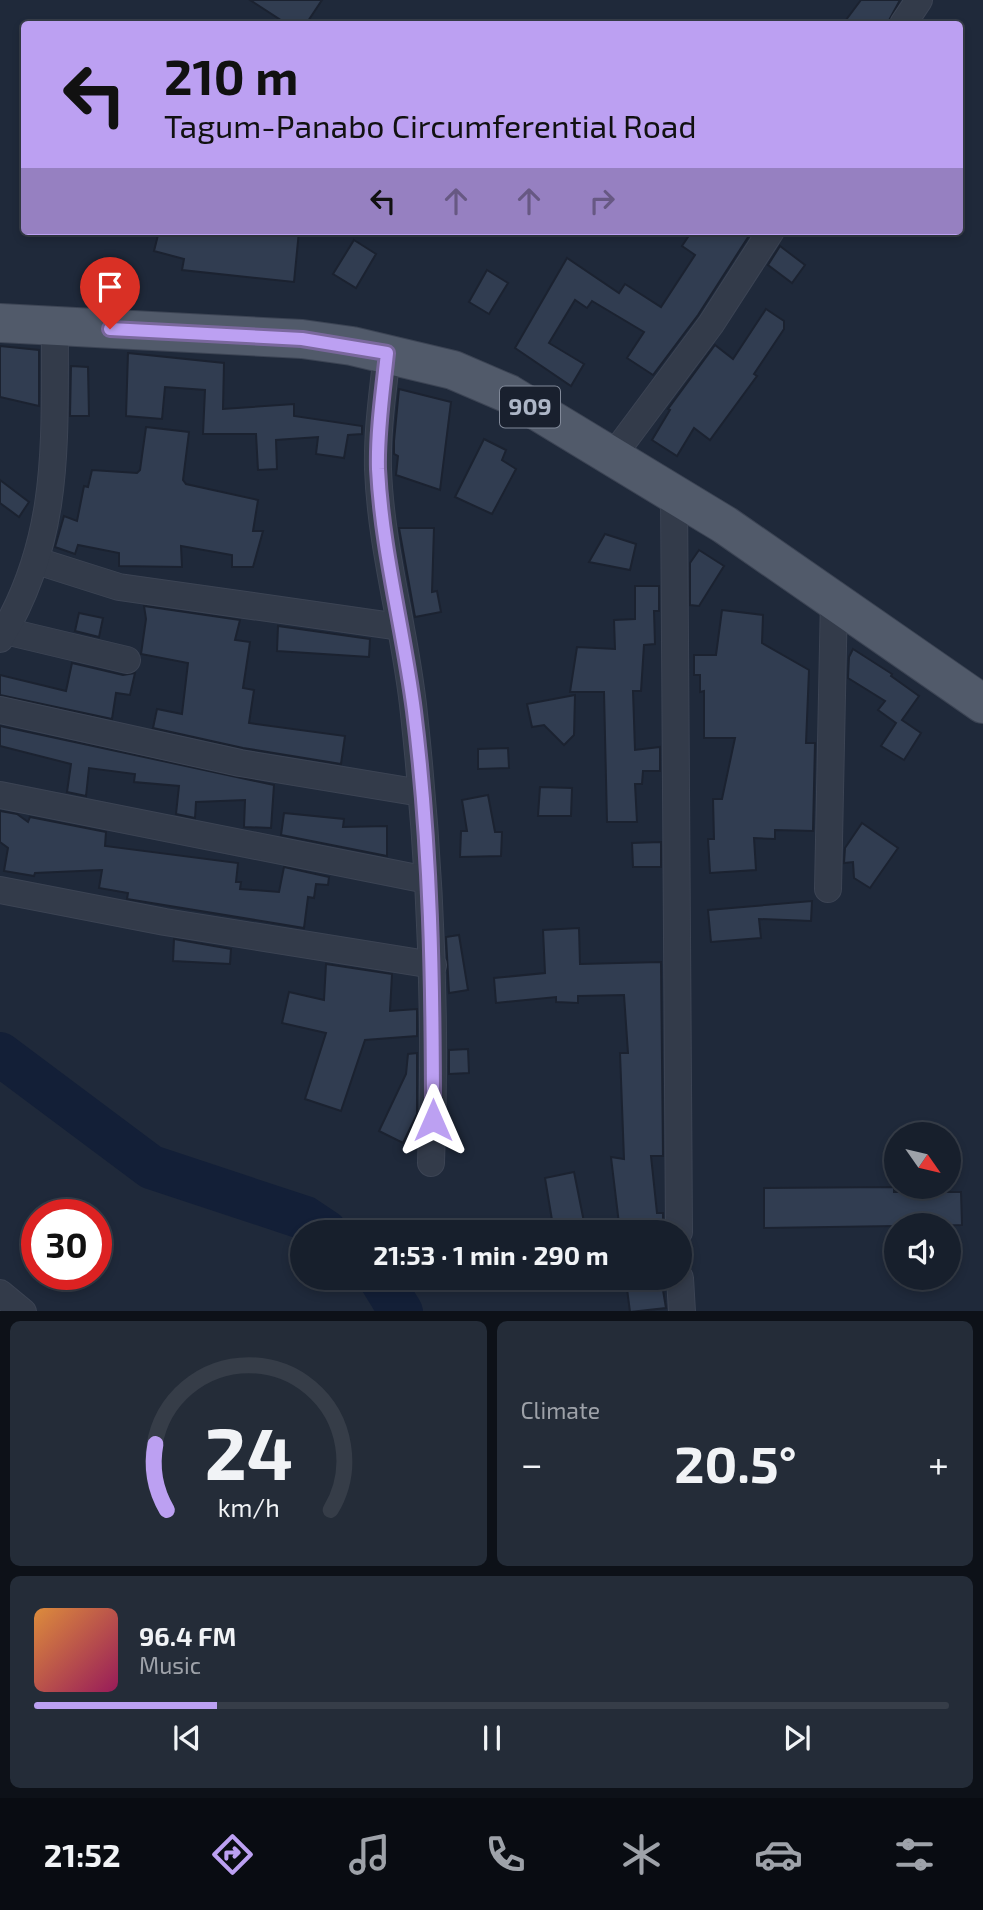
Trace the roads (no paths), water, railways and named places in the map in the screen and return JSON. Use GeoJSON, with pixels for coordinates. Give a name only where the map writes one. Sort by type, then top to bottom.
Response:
{"type":"FeatureCollection","features":[{"type":"Feature","properties":{"kind":"main road","name":"909"},"geometry":{"type":"LineString","coordinates":[[0,323],[302,339],[387,353],[453,370],[509,394],[674,494],[834,598],[983,704]]}},
{"type":"Feature","properties":{"kind":"street"},"geometry":{"type":"LineString","coordinates":[[905,21],[919,0]]}},
{"type":"Feature","properties":{"kind":"street"},"geometry":{"type":"LineString","coordinates":[[612,457],[711,324],[768,235]]}},
{"type":"Feature","properties":{"kind":"street"},"geometry":{"type":"LineString","coordinates":[[55,326],[52,488],[37,561],[2,635],[128,660]]}},
{"type":"Feature","properties":{"kind":"street"},"geometry":{"type":"LineString","coordinates":[[387,353],[378,468],[414,712],[421,793],[433,965],[431,1163]]}},
{"type":"Feature","properties":{"kind":"street"},"geometry":{"type":"LineString","coordinates":[[674,494],[679,1220]]}},
{"type":"Feature","properties":{"kind":"street"},"geometry":{"type":"LineString","coordinates":[[37,561],[119,587],[400,627]]}},
{"type":"Feature","properties":{"kind":"street"},"geometry":{"type":"LineString","coordinates":[[828,889],[834,598]]}},
{"type":"Feature","properties":{"kind":"street"},"geometry":{"type":"LineString","coordinates":[[0,710],[240,763],[421,793]]}},
{"type":"Feature","properties":{"kind":"street"},"geometry":{"type":"LineString","coordinates":[[0,795],[427,880]]}},
{"type":"Feature","properties":{"kind":"street"},"geometry":{"type":"LineString","coordinates":[[0,890],[165,922],[433,965]]}},
{"type":"Feature","properties":{"kind":"street"},"geometry":{"type":"LineString","coordinates":[[681,1290],[682,1311]]}},
{"type":"Feature","properties":{"kind":"street"},"geometry":{"type":"LineString","coordinates":[[0,1293],[23,1311]]}},
{"type":"Feature","properties":{"kind":"waterway"},"geometry":{"type":"LineString","coordinates":[[0,1054],[151,1167],[308,1220]]}},
{"type":"Feature","properties":{"kind":"waterway"},"geometry":{"type":"LineString","coordinates":[[387,1290],[400,1311]]}}]}
